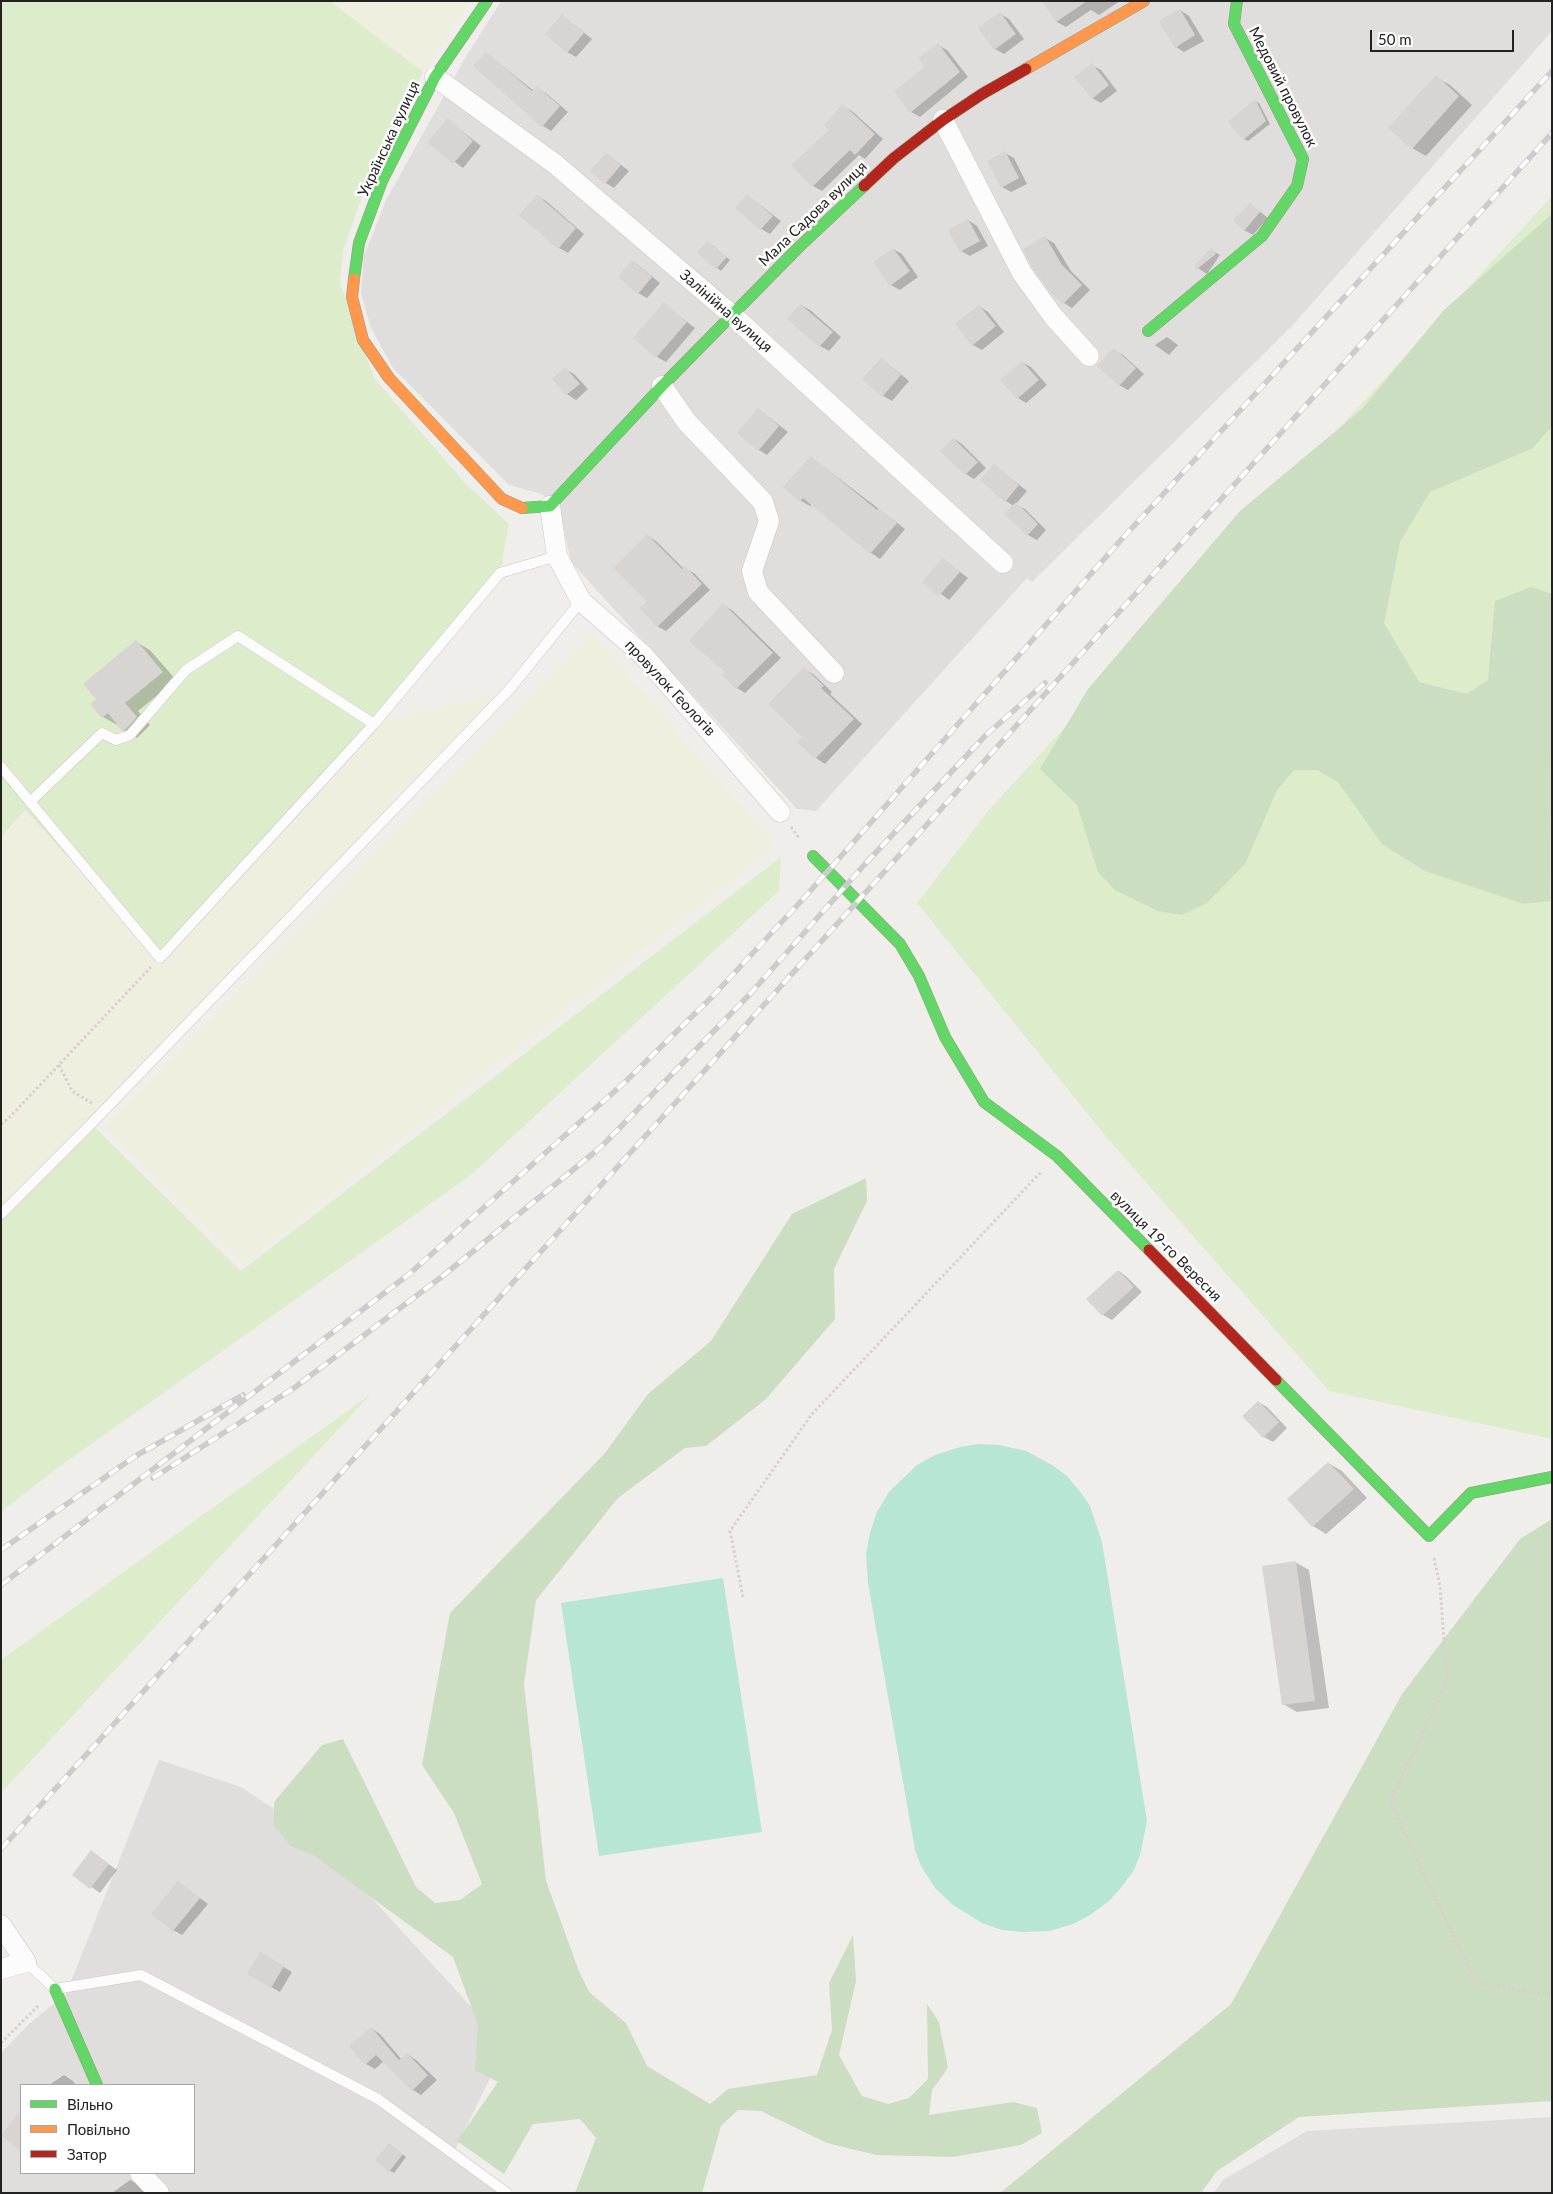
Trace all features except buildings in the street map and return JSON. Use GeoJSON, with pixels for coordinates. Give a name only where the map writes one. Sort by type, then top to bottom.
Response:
{"type":"FeatureCollection","features":[{"type":"Feature","properties":{"kind":"street","name":"Українська вулиця"},"geometry":{"type":"LineString","coordinates":[[487,1],[435,76],[382,181],[359,244],[352,297],[363,340],[389,378],[502,499],[525,509],[550,506]]}},
{"type":"Feature","properties":{"kind":"street","name":"Мала Садова вулиця"},"geometry":{"type":"LineString","coordinates":[[550,506],[662,386],[798,248],[894,158],[943,120],[982,94],[1144,1]]}},
{"type":"Feature","properties":{"kind":"street","name":"Медовий провулок"},"geometry":{"type":"LineString","coordinates":[[1148,332],[1262,236],[1297,186],[1303,159],[1234,24],[1237,1]]}},
{"type":"Feature","properties":{"kind":"street","name":"Залінійна вулиця"},"geometry":{"type":"LineString","coordinates":[[435,76],[555,164],[732,315],[1003,563]]}},
{"type":"Feature","properties":{"kind":"street"},"geometry":{"type":"LineString","coordinates":[[943,120],[1022,273],[1052,316],[1090,356]]}},
{"type":"Feature","properties":{"kind":"street"},"geometry":{"type":"LineString","coordinates":[[662,386],[686,420],[763,502],[769,521],[752,571],[758,592],[834,672]]}},
{"type":"Feature","properties":{"kind":"street","name":"провулок Геологів"},"geometry":{"type":"LineString","coordinates":[[550,506],[557,556],[580,601],[643,655],[780,812]]}},
{"type":"Feature","properties":{"kind":"street","name":"вулиця 19-го Вересня"},"geometry":{"type":"LineString","coordinates":[[813,856],[900,944],[919,976],[945,1038],[984,1102],[1057,1156],[1429,1536]]}},
{"type":"Feature","properties":{"kind":"street"},"geometry":{"type":"LineString","coordinates":[[1429,1536],[1471,1493],[1552,1477]]}},
{"type":"Feature","properties":{"kind":"street"},"geometry":{"type":"LineString","coordinates":[[1,1925],[26,1962],[1,1969]]}},
{"type":"Feature","properties":{"kind":"street"},"geometry":{"type":"LineString","coordinates":[[55,1989],[98,2084]]}},
{"type":"Feature","properties":{"kind":"street"},"geometry":{"type":"LineString","coordinates":[[141,2174],[159,2193]]}},
{"type":"Feature","properties":{"kind":"lane"},"geometry":{"type":"LineString","coordinates":[[1,767],[160,958],[374,724],[500,573],[557,556]]}},
{"type":"Feature","properties":{"kind":"lane"},"geometry":{"type":"LineString","coordinates":[[1,1214],[508,692],[580,601]]}},
{"type":"Feature","properties":{"kind":"lane"},"geometry":{"type":"LineString","coordinates":[[30,802],[102,733],[116,740],[130,734],[186,670],[238,636],[374,724]]}},
{"type":"Feature","properties":{"kind":"lane"},"geometry":{"type":"LineString","coordinates":[[26,1962],[55,1989],[141,1975],[378,2099],[507,2193]]}},
{"type":"Feature","properties":{"kind":"path"},"geometry":{"type":"LineString","coordinates":[[780,812],[813,856]]}},
{"type":"Feature","properties":{"kind":"path"},"geometry":{"type":"LineString","coordinates":[[1,1124],[9,1118],[160,958]]}},
{"type":"Feature","properties":{"kind":"path"},"geometry":{"type":"LineString","coordinates":[[59,1064],[72,1091],[104,1110]]}},
{"type":"Feature","properties":{"kind":"path"},"geometry":{"type":"LineString","coordinates":[[742,1597],[730,1531],[812,1414],[1057,1156]]}},
{"type":"Feature","properties":{"kind":"path"},"geometry":{"type":"LineString","coordinates":[[1429,1536],[1440,1586],[1447,1681],[1390,1802],[1476,1983],[1552,1994]]}},
{"type":"Feature","properties":{"kind":"path"},"geometry":{"type":"LineString","coordinates":[[1,2043],[55,1989]]}},
{"type":"Feature","properties":{"kind":"shaded area"},"geometry":{"type":"Polygon","coordinates":[[[501,1],[1552,1],[1552,31],[1292,326],[1032,582],[1027,578],[816,811],[797,809],[571,562],[560,511],[542,494],[509,485],[393,368],[371,328],[361,294],[364,256],[386,200],[464,60],[501,1]]]}},
{"type":"Feature","properties":{"kind":"shaded area"},"geometry":{"type":"Polygon","coordinates":[[[159,1760],[241,1787],[316,1837],[506,2045],[453,2154],[507,2193],[1,2193],[1,2053],[30,2023],[66,1994],[159,1760]]]}},
{"type":"Feature","properties":{"kind":"shaded area"},"geometry":{"type":"Polygon","coordinates":[[[1552,2117],[1552,2193],[1214,2193],[1223,2180],[1307,2131],[1552,2117]]]}},
{"type":"Feature","properties":{"kind":"green space"},"geometry":{"type":"Polygon","coordinates":[[[1,1],[330,1],[423,72],[370,173],[343,251],[340,283],[374,378],[465,483],[509,524],[500,573],[374,724],[160,958],[25,810],[1,837],[1,1]]]}},
{"type":"Feature","properties":{"kind":"green space"},"geometry":{"type":"Polygon","coordinates":[[[330,1],[471,1],[423,72],[330,1]]]}},
{"type":"Feature","properties":{"kind":"green space"},"geometry":{"type":"Polygon","coordinates":[[[1552,196],[1552,1439],[1329,1391],[1108,1139],[917,903],[988,811],[1552,196]]]}},
{"type":"Feature","properties":{"kind":"green space"},"geometry":{"type":"Polygon","coordinates":[[[1552,214],[1552,426],[1533,448],[1430,492],[1400,542],[1384,623],[1419,682],[1467,694],[1488,680],[1495,601],[1531,587],[1552,594],[1550,901],[1524,904],[1425,871],[1382,844],[1338,782],[1317,770],[1294,770],[1277,790],[1245,864],[1207,903],[1182,915],[1158,911],[1115,890],[1098,872],[1077,805],[1040,769],[1088,689],[1240,511],[1362,409],[1444,310],[1552,214]]]}},
{"type":"Feature","properties":{"kind":"green space"},"geometry":{"type":"Polygon","coordinates":[[[593,634],[776,846],[243,1264],[104,1127],[417,809],[593,634]]]}},
{"type":"Feature","properties":{"kind":"green space"},"geometry":{"type":"Polygon","coordinates":[[[508,691],[1,1214],[1,837],[24,810],[160,958],[374,724],[508,691]]]}},
{"type":"Feature","properties":{"kind":"green space"},"geometry":{"type":"Polygon","coordinates":[[[781,857],[779,891],[471,1175],[56,1469],[1,1512],[1,1214],[91,1124],[241,1271],[781,857]]]}},
{"type":"Feature","properties":{"kind":"green space"},"geometry":{"type":"Polygon","coordinates":[[[866,1178],[867,1201],[834,1269],[835,1319],[766,1399],[706,1446],[685,1448],[618,1498],[536,1600],[524,1684],[546,1881],[579,1971],[589,1992],[626,2023],[647,2066],[710,2104],[728,2089],[817,2075],[832,2030],[829,1983],[853,1935],[856,1981],[839,2055],[862,2096],[888,2104],[909,2098],[928,2079],[927,2004],[939,2022],[948,2068],[932,2090],[929,2115],[1013,2102],[1037,2108],[1042,2133],[1021,2145],[953,2157],[876,2155],[827,2143],[761,2111],[738,2110],[721,2126],[702,2193],[575,2193],[596,2138],[580,2119],[533,2124],[504,2174],[457,2141],[498,2082],[475,2070],[478,2025],[453,1957],[313,1855],[291,1846],[274,1826],[274,1802],[322,1745],[343,1739],[416,1887],[435,1903],[460,1900],[482,1884],[454,1813],[422,1765],[450,1613],[605,1453],[648,1394],[711,1341],[792,1214],[866,1178]]]}},
{"type":"Feature","properties":{"kind":"green space"},"geometry":{"type":"Polygon","coordinates":[[[371,1394],[1,1793],[1,1660],[371,1394]]]}},
{"type":"Feature","properties":{"kind":"green space"},"geometry":{"type":"Polygon","coordinates":[[[978,1444],[999,1445],[1026,1451],[1052,1465],[1067,1476],[1090,1506],[1102,1542],[1147,1821],[1140,1855],[1134,1870],[1120,1889],[1109,1901],[1090,1915],[1073,1924],[1050,1931],[1023,1932],[1002,1930],[982,1923],[953,1905],[935,1888],[921,1866],[915,1850],[868,1583],[866,1554],[870,1533],[877,1512],[889,1492],[917,1465],[935,1455],[960,1447],[978,1444]]]}},
{"type":"Feature","properties":{"kind":"green space"},"geometry":{"type":"Polygon","coordinates":[[[1552,1519],[1552,2101],[1299,2117],[1217,2171],[1201,2193],[1000,2193],[1231,2004],[1402,1694],[1520,1539],[1552,1519]]]}},
{"type":"Feature","properties":{"kind":"green space"},"geometry":{"type":"Polygon","coordinates":[[[723,1578],[762,1832],[599,1856],[561,1603],[723,1578]]]}},
{"type":"Feature","properties":{"kind":"railway"},"geometry":{"type":"LineString","coordinates":[[1,1585],[408,1275],[624,1083],[712,997],[804,898],[1121,540],[1552,71]]}},
{"type":"Feature","properties":{"kind":"railway"},"geometry":{"type":"LineString","coordinates":[[1,1849],[1552,133]]}},
{"type":"Feature","properties":{"kind":"railway"},"geometry":{"type":"LineString","coordinates":[[153,1478],[294,1388],[444,1275],[601,1147],[750,994],[865,864],[985,736],[1045,683]]}},
{"type":"Feature","properties":{"kind":"railway"},"geometry":{"type":"LineString","coordinates":[[1,1550],[134,1457],[243,1395]]}},
{"type":"Feature","properties":{"kind":"traffic: fast"},"geometry":{"type":"LineString","coordinates":[[354,279],[359,243],[382,181],[435,77],[487,1]]}},
{"type":"Feature","properties":{"kind":"traffic: fast"},"geometry":{"type":"LineString","coordinates":[[1148,331],[1262,236],[1297,186],[1303,159],[1234,24],[1237,1]]}},
{"type":"Feature","properties":{"kind":"traffic: fast"},"geometry":{"type":"LineString","coordinates":[[522,508],[550,506],[662,386],[798,248],[864,186]]}},
{"type":"Feature","properties":{"kind":"traffic: fast"},"geometry":{"type":"LineString","coordinates":[[813,856],[900,944],[919,976],[945,1037],[984,1102],[1057,1156],[1149,1250]]}},
{"type":"Feature","properties":{"kind":"traffic: fast"},"geometry":{"type":"LineString","coordinates":[[1276,1380],[1429,1536],[1471,1493],[1552,1477]]}},
{"type":"Feature","properties":{"kind":"traffic: fast"},"geometry":{"type":"LineString","coordinates":[[55,1989],[97,2084]]}},
{"type":"Feature","properties":{"kind":"traffic: slow"},"geometry":{"type":"LineString","coordinates":[[1026,69],[1144,1]]}},
{"type":"Feature","properties":{"kind":"traffic: slow"},"geometry":{"type":"LineString","coordinates":[[354,279],[352,297],[363,340],[389,378],[502,499],[522,508]]}},
{"type":"Feature","properties":{"kind":"traffic: jam"},"geometry":{"type":"LineString","coordinates":[[864,186],[894,158],[943,120],[982,94],[1026,69]]}},
{"type":"Feature","properties":{"kind":"traffic: jam"},"geometry":{"type":"LineString","coordinates":[[1149,1250],[1276,1380]]}}]}
